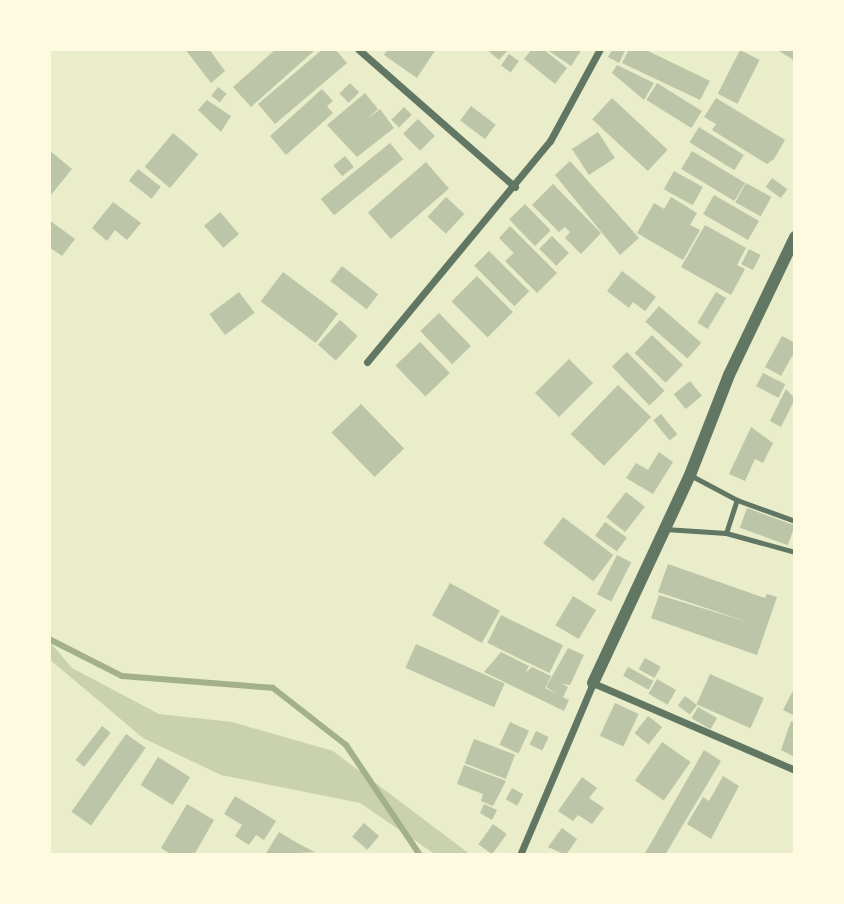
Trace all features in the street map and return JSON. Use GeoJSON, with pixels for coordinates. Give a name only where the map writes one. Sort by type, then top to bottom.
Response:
{"type":"FeatureCollection","features":[{"type":"Feature","properties":{"kind":"street"},"geometry":{"type":"LineString","coordinates":[[358,49],[515,187]]}},
{"type":"Feature","properties":{"kind":"street"},"geometry":{"type":"LineString","coordinates":[[367,362],[515,187],[550,141],[600,49]]}},
{"type":"Feature","properties":{"kind":"street"},"geometry":{"type":"LineString","coordinates":[[520,855],[593,682],[690,475],[729,375],[795,237]]}},
{"type":"Feature","properties":{"kind":"street"},"geometry":{"type":"LineString","coordinates":[[593,682],[795,770]]}},
{"type":"Feature","properties":{"kind":"lane"},"geometry":{"type":"LineString","coordinates":[[690,475],[737,499],[795,521]]}},
{"type":"Feature","properties":{"kind":"lane"},"geometry":{"type":"LineString","coordinates":[[726,533],[737,499]]}},
{"type":"Feature","properties":{"kind":"lane"},"geometry":{"type":"LineString","coordinates":[[665,528],[726,533],[795,552]]}},
{"type":"Feature","properties":{"kind":"green space"},"geometry":{"type":"Polygon","coordinates":[[[49,641],[72,668],[159,714],[232,722],[333,751],[471,855],[436,855],[360,803],[221,775],[143,738],[49,659],[49,641]]]}},
{"type":"Feature","properties":{"kind":"building"},"geometry":{"type":"Polygon","coordinates":[[[185,49],[209,49],[225,71],[211,83],[185,49]]]}},
{"type":"Feature","properties":{"kind":"building"},"geometry":{"type":"Polygon","coordinates":[[[276,49],[314,51],[251,107],[233,87],[276,49]]]}},
{"type":"Feature","properties":{"kind":"building"},"geometry":{"type":"Polygon","coordinates":[[[323,49],[335,49],[347,63],[275,124],[258,104],[323,49]]]}},
{"type":"Feature","properties":{"kind":"building"},"geometry":{"type":"Polygon","coordinates":[[[388,49],[436,49],[417,78],[384,55],[388,49]]]}},
{"type":"Feature","properties":{"kind":"building"},"geometry":{"type":"Polygon","coordinates":[[[486,49],[509,49],[499,60],[486,49]]]}},
{"type":"Feature","properties":{"kind":"building"},"geometry":{"type":"Polygon","coordinates":[[[532,49],[543,49],[567,68],[555,84],[524,59],[532,49]]]}},
{"type":"Feature","properties":{"kind":"building"},"geometry":{"type":"Polygon","coordinates":[[[546,49],[582,49],[571,66],[546,49]]]}},
{"type":"Feature","properties":{"kind":"building"},"geometry":{"type":"Polygon","coordinates":[[[613,49],[626,49],[619,63],[608,57],[613,49]]]}},
{"type":"Feature","properties":{"kind":"building"},"geometry":{"type":"Polygon","coordinates":[[[629,49],[644,49],[710,81],[700,100],[622,63],[629,49]]]}},
{"type":"Feature","properties":{"kind":"building"},"geometry":{"type":"Polygon","coordinates":[[[776,49],[795,49],[795,61],[776,49]]]}},
{"type":"Feature","properties":{"kind":"building"},"geometry":{"type":"Polygon","coordinates":[[[740,50],[760,60],[737,104],[718,94],[740,50]]]}},
{"type":"Feature","properties":{"kind":"building"},"geometry":{"type":"Polygon","coordinates":[[[509,54],[519,61],[511,72],[501,65],[509,54]]]}},
{"type":"Feature","properties":{"kind":"building"},"geometry":{"type":"Polygon","coordinates":[[[617,65],[654,83],[644,100],[612,73],[617,65]]]}},
{"type":"Feature","properties":{"kind":"building"},"geometry":{"type":"Polygon","coordinates":[[[350,83],[359,92],[349,103],[339,94],[350,83]]]}},
{"type":"Feature","properties":{"kind":"building"},"geometry":{"type":"Polygon","coordinates":[[[657,83],[702,111],[691,128],[646,100],[657,83]]]}},
{"type":"Feature","properties":{"kind":"building"},"geometry":{"type":"Polygon","coordinates":[[[218,87],[227,94],[220,102],[211,96],[218,87]]]}},
{"type":"Feature","properties":{"kind":"building"},"geometry":{"type":"Polygon","coordinates":[[[322,89],[333,101],[327,106],[333,113],[286,155],[270,136],[322,89]]]}},
{"type":"Feature","properties":{"kind":"building"},"geometry":{"type":"Polygon","coordinates":[[[365,93],[378,109],[365,121],[380,109],[394,128],[357,157],[327,125],[365,93]]]}},
{"type":"Feature","properties":{"kind":"building"},"geometry":{"type":"Polygon","coordinates":[[[612,98],[668,150],[648,171],[592,119],[612,98]]]}},
{"type":"Feature","properties":{"kind":"building"},"geometry":{"type":"Polygon","coordinates":[[[716,98],[785,140],[774,159],[767,164],[712,130],[716,124],[704,117],[716,98]]]}},
{"type":"Feature","properties":{"kind":"building"},"geometry":{"type":"Polygon","coordinates":[[[207,100],[231,116],[221,132],[198,110],[207,100]]]}},
{"type":"Feature","properties":{"kind":"building"},"geometry":{"type":"Polygon","coordinates":[[[471,106],[496,125],[485,139],[460,120],[471,106]]]}},
{"type":"Feature","properties":{"kind":"building"},"geometry":{"type":"Polygon","coordinates":[[[404,107],[412,115],[399,128],[391,120],[404,107]]]}},
{"type":"Feature","properties":{"kind":"building"},"geometry":{"type":"Polygon","coordinates":[[[418,119],[435,136],[420,151],[403,134],[418,119]]]}},
{"type":"Feature","properties":{"kind":"building"},"geometry":{"type":"Polygon","coordinates":[[[699,127],[744,155],[734,170],[689,142],[699,127]]]}},
{"type":"Feature","properties":{"kind":"building"},"geometry":{"type":"Polygon","coordinates":[[[598,132],[615,158],[589,175],[572,149],[598,132]]]}},
{"type":"Feature","properties":{"kind":"building"},"geometry":{"type":"Polygon","coordinates":[[[173,133],[198,154],[170,188],[145,167],[173,133]]]}},
{"type":"Feature","properties":{"kind":"building"},"geometry":{"type":"Polygon","coordinates":[[[390,143],[403,159],[334,215],[321,199],[390,143]]]}},
{"type":"Feature","properties":{"kind":"building"},"geometry":{"type":"Polygon","coordinates":[[[49,150],[72,169],[51,195],[49,193],[49,150]]]}},
{"type":"Feature","properties":{"kind":"building"},"geometry":{"type":"Polygon","coordinates":[[[692,151],[745,183],[734,201],[681,169],[692,151]]]}},
{"type":"Feature","properties":{"kind":"building"},"geometry":{"type":"Polygon","coordinates":[[[345,156],[354,167],[342,176],[333,165],[345,156]]]}},
{"type":"Feature","properties":{"kind":"building"},"geometry":{"type":"Polygon","coordinates":[[[570,161],[639,238],[620,255],[555,175],[570,161]]]}},
{"type":"Feature","properties":{"kind":"building"},"geometry":{"type":"Polygon","coordinates":[[[426,162],[449,188],[391,239],[368,213],[426,162]]]}},
{"type":"Feature","properties":{"kind":"building"},"geometry":{"type":"Polygon","coordinates":[[[138,169],[161,187],[152,199],[129,181],[138,169]]]}},
{"type":"Feature","properties":{"kind":"building"},"geometry":{"type":"Polygon","coordinates":[[[674,171],[703,187],[693,205],[664,189],[674,171]]]}},
{"type":"Feature","properties":{"kind":"building"},"geometry":{"type":"Polygon","coordinates":[[[772,178],[787,189],[781,198],[766,187],[772,178]]]}},
{"type":"Feature","properties":{"kind":"building"},"geometry":{"type":"Polygon","coordinates":[[[746,183],[771,197],[761,216],[735,202],[746,183]]]}},
{"type":"Feature","properties":{"kind":"building"},"geometry":{"type":"Polygon","coordinates":[[[553,184],[601,233],[581,254],[565,238],[570,232],[565,227],[559,232],[532,205],[553,184]]]}},
{"type":"Feature","properties":{"kind":"building"},"geometry":{"type":"Polygon","coordinates":[[[714,195],[759,221],[748,240],[703,214],[714,195]]]}},
{"type":"Feature","properties":{"kind":"building"},"geometry":{"type":"Polygon","coordinates":[[[446,197],[464,214],[446,234],[428,217],[446,197]]]}},
{"type":"Feature","properties":{"kind":"building"},"geometry":{"type":"Polygon","coordinates":[[[671,197],[697,213],[690,225],[700,230],[683,260],[637,233],[654,203],[664,209],[671,197]]]}},
{"type":"Feature","properties":{"kind":"building"},"geometry":{"type":"Polygon","coordinates":[[[113,202],[141,223],[127,240],[115,230],[107,241],[92,228],[113,202]]]}},
{"type":"Feature","properties":{"kind":"building"},"geometry":{"type":"Polygon","coordinates":[[[525,204],[551,231],[535,246],[509,219],[525,204]]]}},
{"type":"Feature","properties":{"kind":"building"},"geometry":{"type":"Polygon","coordinates":[[[220,212],[239,234],[223,248],[204,226],[220,212]]]}},
{"type":"Feature","properties":{"kind":"building"},"geometry":{"type":"Polygon","coordinates":[[[49,220],[75,239],[62,256],[49,247],[49,220]]]}},
{"type":"Feature","properties":{"kind":"building"},"geometry":{"type":"Polygon","coordinates":[[[705,225],[746,248],[737,265],[745,269],[731,295],[681,267],[705,225]]]}},
{"type":"Feature","properties":{"kind":"building"},"geometry":{"type":"Polygon","coordinates":[[[510,226],[557,273],[537,293],[505,261],[514,253],[499,238],[510,226]]]}},
{"type":"Feature","properties":{"kind":"building"},"geometry":{"type":"Polygon","coordinates":[[[552,236],[569,253],[556,266],[539,249],[552,236]]]}},
{"type":"Feature","properties":{"kind":"building"},"geometry":{"type":"Polygon","coordinates":[[[749,249],[761,255],[753,270],[741,264],[749,249]]]}},
{"type":"Feature","properties":{"kind":"building"},"geometry":{"type":"Polygon","coordinates":[[[489,251],[529,291],[514,306],[474,266],[489,251]]]}},
{"type":"Feature","properties":{"kind":"building"},"geometry":{"type":"Polygon","coordinates":[[[342,266],[378,294],[367,309],[330,281],[342,266]]]}},
{"type":"Feature","properties":{"kind":"building"},"geometry":{"type":"Polygon","coordinates":[[[622,271],[656,297],[645,311],[633,302],[629,308],[607,291],[622,271]]]}},
{"type":"Feature","properties":{"kind":"building"},"geometry":{"type":"Polygon","coordinates":[[[283,272],[338,314],[316,343],[261,302],[283,272]]]}},
{"type":"Feature","properties":{"kind":"building"},"geometry":{"type":"Polygon","coordinates":[[[477,276],[513,312],[488,338],[452,301],[477,276]]]}},
{"type":"Feature","properties":{"kind":"building"},"geometry":{"type":"Polygon","coordinates":[[[239,292],[255,313],[225,335],[209,314],[239,292]]]}},
{"type":"Feature","properties":{"kind":"building"},"geometry":{"type":"Polygon","coordinates":[[[716,292],[726,298],[708,329],[697,323],[716,292]]]}},
{"type":"Feature","properties":{"kind":"building"},"geometry":{"type":"Polygon","coordinates":[[[659,306],[701,343],[687,359],[645,322],[659,306]]]}},
{"type":"Feature","properties":{"kind":"building"},"geometry":{"type":"Polygon","coordinates":[[[439,313],[471,346],[452,364],[420,331],[439,313]]]}},
{"type":"Feature","properties":{"kind":"building"},"geometry":{"type":"Polygon","coordinates":[[[340,320],[358,336],[336,361],[318,345],[340,320]]]}},
{"type":"Feature","properties":{"kind":"building"},"geometry":{"type":"Polygon","coordinates":[[[652,335],[683,365],[666,383],[635,353],[652,335]]]}},
{"type":"Feature","properties":{"kind":"building"},"geometry":{"type":"Polygon","coordinates":[[[782,336],[795,343],[795,351],[781,376],[765,367],[782,336]]]}},
{"type":"Feature","properties":{"kind":"building"},"geometry":{"type":"Polygon","coordinates":[[[420,342],[450,373],[425,397],[396,366],[420,342]]]}},
{"type":"Feature","properties":{"kind":"building"},"geometry":{"type":"Polygon","coordinates":[[[627,352],[665,391],[649,405],[612,367],[627,352]]]}},
{"type":"Feature","properties":{"kind":"building"},"geometry":{"type":"Polygon","coordinates":[[[569,359],[593,383],[559,417],[535,393],[569,359]]]}},
{"type":"Feature","properties":{"kind":"building"},"geometry":{"type":"Polygon","coordinates":[[[763,373],[785,384],[778,398],[756,386],[763,373]]]}},
{"type":"Feature","properties":{"kind":"building"},"geometry":{"type":"Polygon","coordinates":[[[690,381],[702,396],[686,409],[674,394],[690,381]]]}},
{"type":"Feature","properties":{"kind":"building"},"geometry":{"type":"Polygon","coordinates":[[[618,385],[651,417],[604,466],[571,434],[618,385]]]}},
{"type":"Feature","properties":{"kind":"building"},"geometry":{"type":"Polygon","coordinates":[[[786,389],[795,399],[781,427],[770,421],[786,389]]]}},
{"type":"Feature","properties":{"kind":"building"},"geometry":{"type":"Polygon","coordinates":[[[361,404],[404,449],[375,477],[332,432],[361,404]]]}},
{"type":"Feature","properties":{"kind":"building"},"geometry":{"type":"Polygon","coordinates":[[[661,414],[677,434],[670,440],[653,420],[661,414]]]}},
{"type":"Feature","properties":{"kind":"building"},"geometry":{"type":"Polygon","coordinates":[[[751,427],[773,443],[763,463],[755,459],[745,481],[729,474],[751,427]]]}},
{"type":"Feature","properties":{"kind":"building"},"geometry":{"type":"Polygon","coordinates":[[[659,452],[673,462],[653,494],[626,478],[636,463],[648,470],[659,452]]]}},
{"type":"Feature","properties":{"kind":"building"},"geometry":{"type":"Polygon","coordinates":[[[626,492],[645,507],[625,532],[606,517],[626,492]]]}},
{"type":"Feature","properties":{"kind":"building"},"geometry":{"type":"Polygon","coordinates":[[[747,508],[795,525],[788,545],[740,528],[747,508]]]}},
{"type":"Feature","properties":{"kind":"building"},"geometry":{"type":"Polygon","coordinates":[[[563,517],[613,555],[593,581],[543,543],[563,517]]]}},
{"type":"Feature","properties":{"kind":"building"},"geometry":{"type":"Polygon","coordinates":[[[605,522],[627,538],[617,552],[595,536],[605,522]]]}},
{"type":"Feature","properties":{"kind":"building"},"geometry":{"type":"Polygon","coordinates":[[[617,555],[631,562],[611,601],[597,594],[617,555]]]}},
{"type":"Feature","properties":{"kind":"building"},"geometry":{"type":"Polygon","coordinates":[[[668,564],[765,598],[767,594],[777,597],[757,655],[651,618],[659,595],[751,623],[658,592],[668,564]]]}},
{"type":"Feature","properties":{"kind":"building"},"geometry":{"type":"Polygon","coordinates":[[[450,583],[500,611],[482,643],[432,615],[450,583]]]}},
{"type":"Feature","properties":{"kind":"building"},"geometry":{"type":"Polygon","coordinates":[[[573,596],[596,610],[579,639],[555,625],[573,596]]]}},
{"type":"Feature","properties":{"kind":"building"},"geometry":{"type":"Polygon","coordinates":[[[501,615],[563,645],[549,673],[487,643],[501,615]]]}},
{"type":"Feature","properties":{"kind":"building"},"geometry":{"type":"Polygon","coordinates":[[[416,644],[505,683],[494,707],[405,668],[416,644]]]}},
{"type":"Feature","properties":{"kind":"building"},"geometry":{"type":"Polygon","coordinates":[[[568,648],[584,655],[570,685],[562,684],[568,687],[563,697],[569,700],[564,711],[484,672],[501,652],[529,666],[525,673],[532,667],[551,676],[545,688],[558,695],[546,687],[568,648]]]}},
{"type":"Feature","properties":{"kind":"building"},"geometry":{"type":"Polygon","coordinates":[[[645,658],[661,667],[654,678],[639,669],[645,658]]]}},
{"type":"Feature","properties":{"kind":"building"},"geometry":{"type":"Polygon","coordinates":[[[628,667],[653,681],[649,690],[623,676],[628,667]]]}},
{"type":"Feature","properties":{"kind":"building"},"geometry":{"type":"Polygon","coordinates":[[[710,674],[764,698],[750,728],[697,704],[710,674]]]}},
{"type":"Feature","properties":{"kind":"building"},"geometry":{"type":"Polygon","coordinates":[[[657,679],[676,690],[668,705],[648,694],[657,679]]]}},
{"type":"Feature","properties":{"kind":"building"},"geometry":{"type":"Polygon","coordinates":[[[795,687],[795,716],[783,710],[795,687]]]}},
{"type":"Feature","properties":{"kind":"building"},"geometry":{"type":"Polygon","coordinates":[[[685,696],[697,705],[690,715],[678,706],[685,696]]]}},
{"type":"Feature","properties":{"kind":"building"},"geometry":{"type":"Polygon","coordinates":[[[615,703],[639,714],[623,747],[600,736],[615,703]]]}},
{"type":"Feature","properties":{"kind":"building"},"geometry":{"type":"Polygon","coordinates":[[[698,707],[717,718],[711,729],[692,718],[698,707]]]}},
{"type":"Feature","properties":{"kind":"building"},"geometry":{"type":"Polygon","coordinates":[[[648,716],[662,727],[649,744],[634,733],[648,716]]]}},
{"type":"Feature","properties":{"kind":"building"},"geometry":{"type":"Polygon","coordinates":[[[791,721],[795,723],[795,757],[781,750],[791,721]]]}},
{"type":"Feature","properties":{"kind":"building"},"geometry":{"type":"Polygon","coordinates":[[[510,722],[529,731],[518,754],[499,745],[510,722]]]}},
{"type":"Feature","properties":{"kind":"building"},"geometry":{"type":"Polygon","coordinates":[[[102,726],[111,733],[84,767],[76,760],[102,726]]]}},
{"type":"Feature","properties":{"kind":"building"},"geometry":{"type":"Polygon","coordinates":[[[536,731],[549,737],[542,751],[530,745],[536,731]]]}},
{"type":"Feature","properties":{"kind":"building"},"geometry":{"type":"Polygon","coordinates":[[[126,734],[146,748],[91,826],[72,812],[126,734]]]}},
{"type":"Feature","properties":{"kind":"building"},"geometry":{"type":"Polygon","coordinates":[[[474,739],[515,755],[506,779],[465,763],[474,739]]]}},
{"type":"Feature","properties":{"kind":"building"},"geometry":{"type":"Polygon","coordinates":[[[662,742],[691,762],[664,801],[635,781],[662,742]]]}},
{"type":"Feature","properties":{"kind":"building"},"geometry":{"type":"Polygon","coordinates":[[[704,750],[721,761],[665,855],[644,855],[704,750]]]}},
{"type":"Feature","properties":{"kind":"building"},"geometry":{"type":"Polygon","coordinates":[[[158,757],[190,777],[173,805],[141,785],[158,757]]]}},
{"type":"Feature","properties":{"kind":"building"},"geometry":{"type":"Polygon","coordinates":[[[464,765],[506,781],[493,806],[481,801],[483,794],[457,784],[464,765]]]}},
{"type":"Feature","properties":{"kind":"building"},"geometry":{"type":"Polygon","coordinates":[[[723,776],[739,786],[711,839],[687,824],[703,797],[709,801],[723,776]]]}},
{"type":"Feature","properties":{"kind":"building"},"geometry":{"type":"Polygon","coordinates":[[[582,777],[597,788],[589,798],[604,808],[592,824],[578,815],[573,821],[558,811],[582,777]]]}},
{"type":"Feature","properties":{"kind":"building"},"geometry":{"type":"Polygon","coordinates":[[[512,788],[523,794],[517,806],[506,799],[512,788]]]}},
{"type":"Feature","properties":{"kind":"building"},"geometry":{"type":"Polygon","coordinates":[[[235,796],[276,821],[264,840],[256,835],[249,845],[235,836],[242,825],[224,814],[235,796]]]}},
{"type":"Feature","properties":{"kind":"building"},"geometry":{"type":"Polygon","coordinates":[[[187,804],[214,820],[194,855],[172,855],[161,848],[187,804]]]}},
{"type":"Feature","properties":{"kind":"building"},"geometry":{"type":"Polygon","coordinates":[[[484,804],[497,810],[492,820],[480,813],[484,804]]]}},
{"type":"Feature","properties":{"kind":"building"},"geometry":{"type":"Polygon","coordinates":[[[364,823],[379,836],[367,850],[352,837],[364,823]]]}},
{"type":"Feature","properties":{"kind":"building"},"geometry":{"type":"Polygon","coordinates":[[[493,824],[507,834],[492,854],[478,844],[493,824]]]}},
{"type":"Feature","properties":{"kind":"building"},"geometry":{"type":"Polygon","coordinates":[[[562,828],[577,839],[566,855],[548,847],[562,828]]]}},
{"type":"Feature","properties":{"kind":"building"},"geometry":{"type":"Polygon","coordinates":[[[279,832],[299,844],[315,852],[265,855],[279,832]]]}},
{"type":"Feature","properties":{"kind":"waterway"},"geometry":{"type":"LineString","coordinates":[[49,639],[122,676],[273,688],[346,745],[420,855]]}}]}
